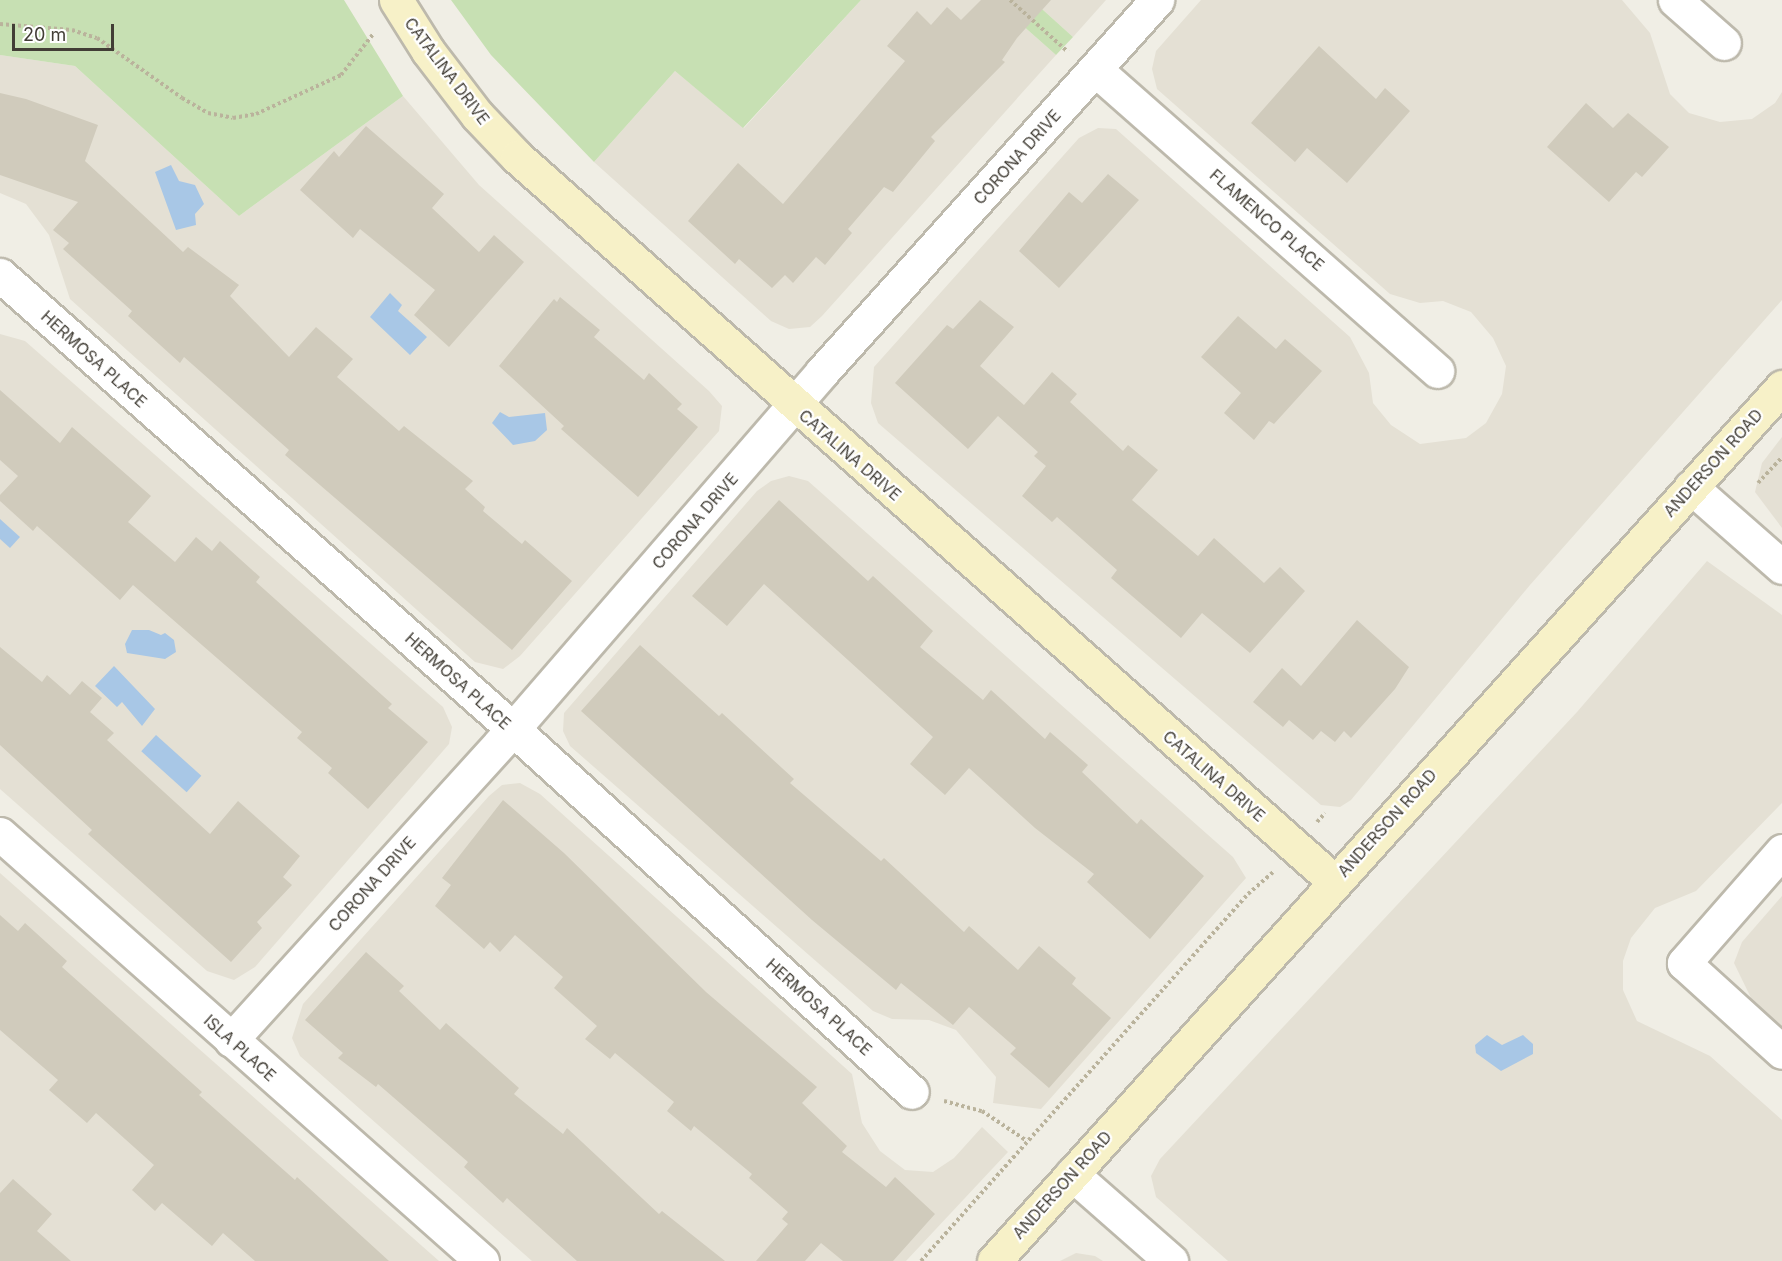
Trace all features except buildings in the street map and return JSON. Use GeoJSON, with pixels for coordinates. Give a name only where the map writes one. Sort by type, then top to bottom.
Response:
{"type":"FeatureCollection","features":[{"type":"Feature","properties":{"kind":"street","name":"CATALINA DRIVE"},"geometry":{"type":"LineString","coordinates":[[396,0],[428,51],[477,115],[517,157],[795,407],[1334,881]]}},
{"type":"Feature","properties":{"kind":"street","name":"CORONA DRIVE"},"geometry":{"type":"LineString","coordinates":[[231,1040],[513,729],[795,407],[1157,0]]}},
{"type":"Feature","properties":{"kind":"street"},"geometry":{"type":"LineString","coordinates":[[1675,0],[1724,43]]}},
{"type":"Feature","properties":{"kind":"street","name":"FLAMENCO PLACE"},"geometry":{"type":"LineString","coordinates":[[1094,72],[1437,371]]}},
{"type":"Feature","properties":{"kind":"street","name":"HERMOSA PLACE"},"geometry":{"type":"LineString","coordinates":[[0,275],[513,729],[912,1092]]}},
{"type":"Feature","properties":{"kind":"street","name":"ANDERSON ROAD"},"geometry":{"type":"LineString","coordinates":[[994,1261],[1334,881],[1782,387]]}},
{"type":"Feature","properties":{"kind":"street"},"geometry":{"type":"LineString","coordinates":[[1691,487],[1782,567]]}},
{"type":"Feature","properties":{"kind":"street","name":"ISLA PLACE"},"geometry":{"type":"LineString","coordinates":[[0,834],[482,1261]]}},
{"type":"Feature","properties":{"kind":"street"},"geometry":{"type":"LineString","coordinates":[[1782,851],[1684,963],[1782,1052]]}},
{"type":"Feature","properties":{"kind":"street"},"geometry":{"type":"LineString","coordinates":[[1072,1174],[1171,1261]]}},
{"type":"Feature","properties":{"kind":"path"},"geometry":{"type":"LineString","coordinates":[[1010,0],[1094,72]]}},
{"type":"Feature","properties":{"kind":"path"},"geometry":{"type":"LineString","coordinates":[[0,24],[72,30],[97,38],[182,98],[208,113],[233,118],[256,114],[341,75],[374,33]]}},
{"type":"Feature","properties":{"kind":"path"},"geometry":{"type":"LineString","coordinates":[[1758,483],[1782,457]]}},
{"type":"Feature","properties":{"kind":"path"},"geometry":{"type":"LineString","coordinates":[[921,1261],[1248,894],[1258,888],[1325,813]]}},
{"type":"Feature","properties":{"kind":"path"},"geometry":{"type":"LineString","coordinates":[[912,1092],[981,1111],[1027,1142]]}},
{"type":"Feature","properties":{"kind":"shaded area"},"geometry":{"type":"Polygon","coordinates":[[[861,0],[994,0],[1056,55],[822,316],[810,327],[789,329],[771,321],[594,162],[675,71],[744,128],[861,0]]]}},
{"type":"Feature","properties":{"kind":"shaded area"},"geometry":{"type":"Polygon","coordinates":[[[1032,0],[1106,0],[1073,37],[1032,0]]]}},
{"type":"Feature","properties":{"kind":"shaded area"},"geometry":{"type":"Polygon","coordinates":[[[1201,0],[1622,0],[1650,33],[1670,94],[1689,113],[1720,122],[1752,119],[1775,103],[1782,92],[1782,300],[1530,585],[1351,800],[1340,807],[1321,805],[878,423],[871,403],[874,367],[1079,138],[1098,128],[1116,129],[1350,337],[1369,373],[1373,403],[1391,425],[1420,444],[1466,438],[1486,423],[1502,394],[1506,366],[1493,338],[1471,312],[1443,301],[1420,303],[1390,294],[1157,89],[1152,69],[1156,51],[1201,0]]]}},
{"type":"Feature","properties":{"kind":"shaded area"},"geometry":{"type":"Polygon","coordinates":[[[0,55],[75,66],[239,216],[403,96],[479,185],[709,391],[722,406],[719,431],[520,656],[503,669],[475,662],[70,299],[49,235],[26,204],[0,193],[0,55]]]}},
{"type":"Feature","properties":{"kind":"shaded area"},"geometry":{"type":"Polygon","coordinates":[[[0,334],[25,341],[443,707],[452,727],[449,744],[255,967],[234,980],[207,971],[0,789],[0,334]]]}},
{"type":"Feature","properties":{"kind":"shaded area"},"geometry":{"type":"Polygon","coordinates":[[[1782,437],[1782,528],[1755,492],[1762,463],[1782,437]]]}},
{"type":"Feature","properties":{"kind":"shaded area"},"geometry":{"type":"Polygon","coordinates":[[[789,476],[808,481],[1233,857],[1246,878],[1041,1109],[993,1103],[996,1077],[956,1030],[929,1020],[892,1019],[873,1011],[570,746],[563,731],[564,713],[757,491],[771,481],[789,476]]]}},
{"type":"Feature","properties":{"kind":"shaded area"},"geometry":{"type":"Polygon","coordinates":[[[1707,561],[1782,615],[1782,803],[1696,891],[1655,908],[1631,938],[1623,961],[1623,990],[1637,1021],[1710,1056],[1782,1120],[1782,1261],[1228,1261],[1156,1197],[1151,1176],[1160,1159],[1577,712],[1707,561]]]}},
{"type":"Feature","properties":{"kind":"shaded area"},"geometry":{"type":"Polygon","coordinates":[[[520,783],[540,794],[852,1074],[862,1123],[880,1151],[905,1170],[933,1172],[954,1158],[982,1127],[1008,1152],[906,1261],[532,1261],[300,1056],[292,1038],[303,1004],[489,796],[502,785],[520,783]]]}},
{"type":"Feature","properties":{"kind":"shaded area"},"geometry":{"type":"Polygon","coordinates":[[[0,873],[439,1261],[0,1261],[0,873]]]}},
{"type":"Feature","properties":{"kind":"shaded area"},"geometry":{"type":"Polygon","coordinates":[[[1782,896],[1782,1027],[1752,1000],[1734,963],[1742,942],[1782,896]]]}},
{"type":"Feature","properties":{"kind":"shaded area"},"geometry":{"type":"Polygon","coordinates":[[[1076,1253],[1095,1256],[1103,1261],[1060,1261],[1076,1253]]]}},
{"type":"Feature","properties":{"kind":"green space"},"geometry":{"type":"Polygon","coordinates":[[[0,0],[344,0],[403,96],[239,216],[75,66],[0,55],[0,0]]]}},
{"type":"Feature","properties":{"kind":"green space"},"geometry":{"type":"Polygon","coordinates":[[[451,0],[861,0],[743,128],[675,71],[594,162],[491,55],[451,0]]]}},
{"type":"Feature","properties":{"kind":"green space"},"geometry":{"type":"Polygon","coordinates":[[[994,0],[1032,0],[1073,37],[1056,55],[994,0]]]}},
{"type":"Feature","properties":{"kind":"water"},"geometry":{"type":"Polygon","coordinates":[[[171,165],[179,181],[195,185],[204,204],[195,214],[196,225],[176,230],[155,172],[171,165]]]}},
{"type":"Feature","properties":{"kind":"water"},"geometry":{"type":"Polygon","coordinates":[[[390,293],[402,305],[398,311],[427,337],[410,355],[370,317],[390,293]]]}},
{"type":"Feature","properties":{"kind":"water"},"geometry":{"type":"Polygon","coordinates":[[[500,412],[509,417],[545,413],[547,430],[535,441],[513,445],[492,423],[500,412]]]}},
{"type":"Feature","properties":{"kind":"water"},"geometry":{"type":"Polygon","coordinates":[[[0,519],[20,537],[10,548],[0,539],[0,519]]]}},
{"type":"Feature","properties":{"kind":"water"},"geometry":{"type":"Polygon","coordinates":[[[132,630],[149,630],[161,635],[165,633],[174,640],[176,652],[165,659],[127,653],[125,644],[132,630]]]}},
{"type":"Feature","properties":{"kind":"water"},"geometry":{"type":"Polygon","coordinates":[[[114,666],[155,709],[142,726],[122,702],[117,707],[95,686],[114,666]]]}},
{"type":"Feature","properties":{"kind":"water"},"geometry":{"type":"Polygon","coordinates":[[[156,735],[201,776],[187,792],[141,751],[156,735]]]}},
{"type":"Feature","properties":{"kind":"water"},"geometry":{"type":"Polygon","coordinates":[[[1487,1035],[1502,1045],[1523,1035],[1533,1044],[1533,1054],[1501,1071],[1476,1053],[1475,1045],[1487,1035]]]}}]}
